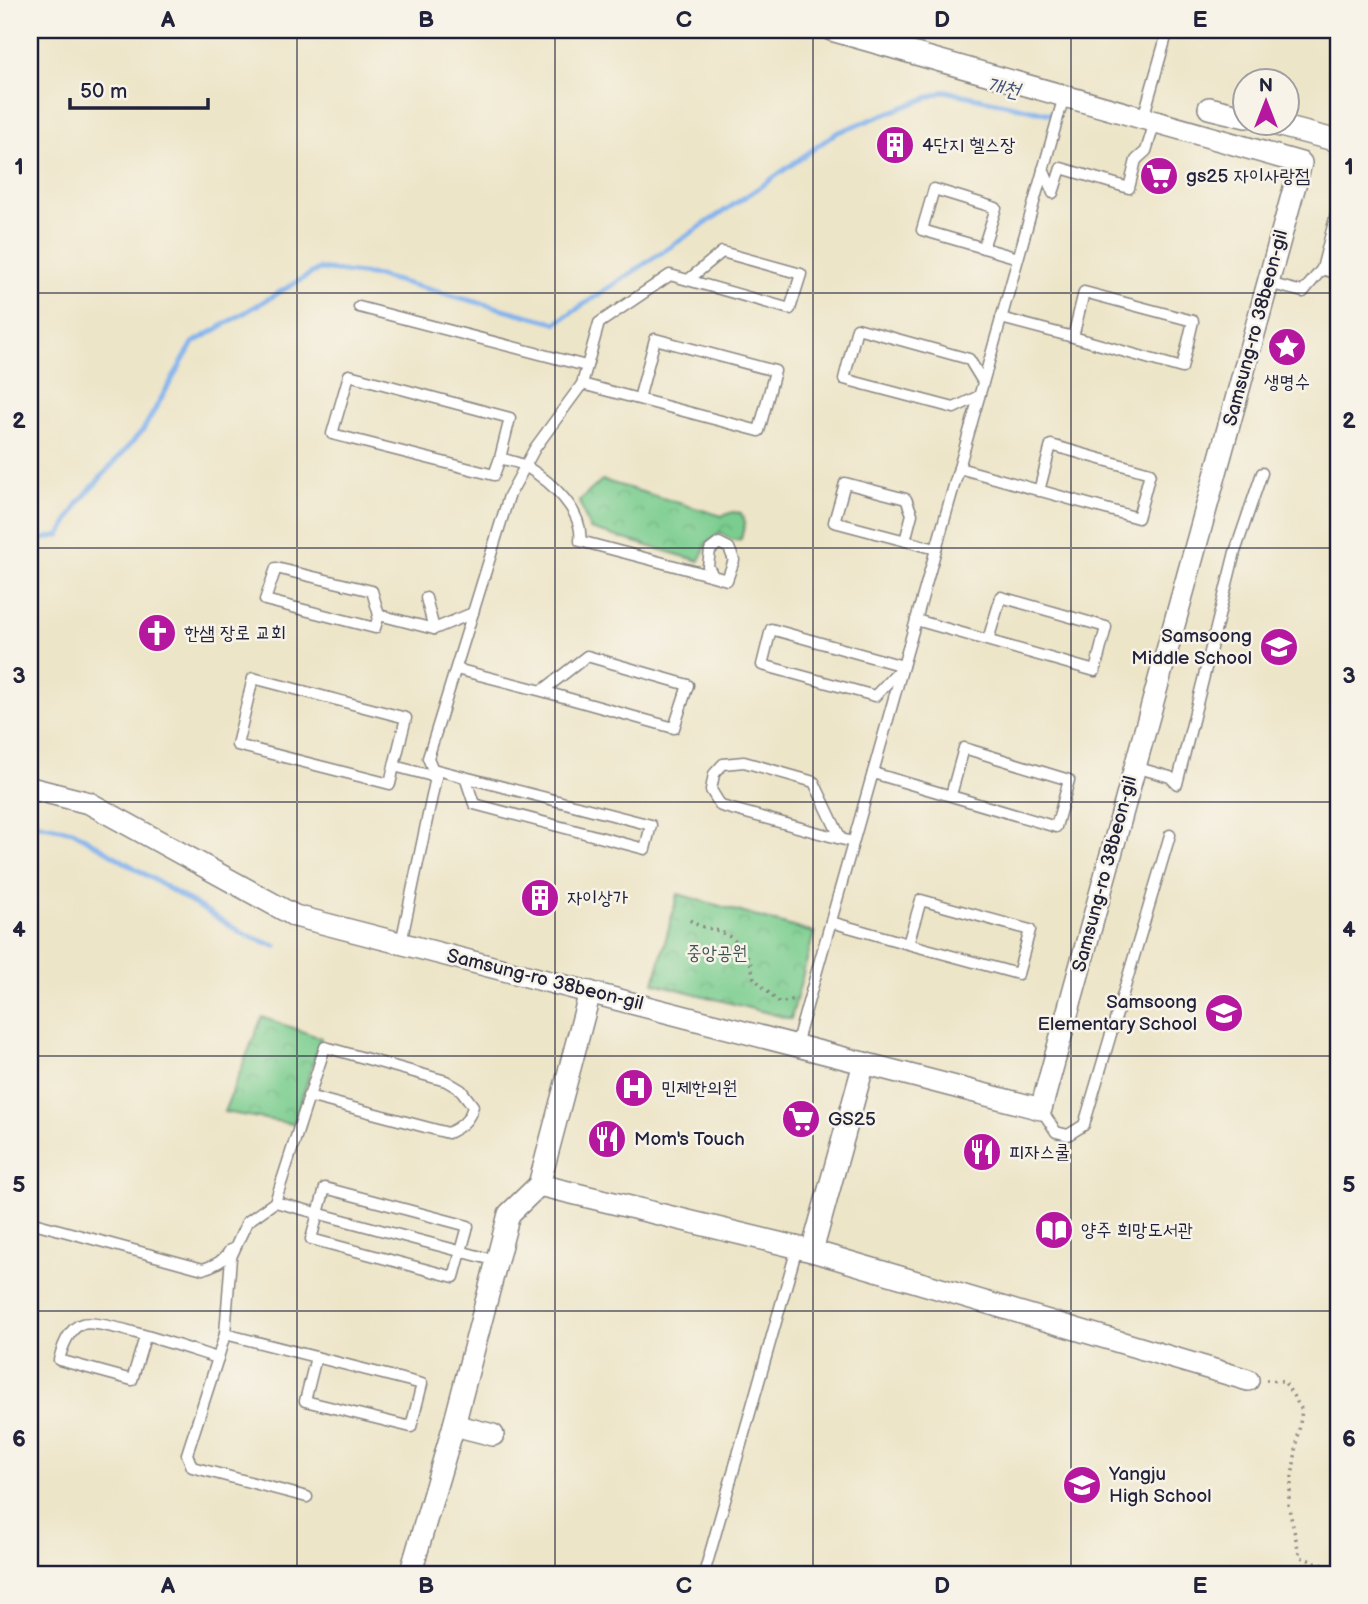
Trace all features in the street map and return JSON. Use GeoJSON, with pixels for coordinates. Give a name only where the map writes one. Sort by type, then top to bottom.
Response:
{"type":"FeatureCollection","features":[{"type":"Feature","properties":{"kind":"street","name":"Samsung-ro 38beon-gil"},"geometry":{"type":"LineString","coordinates":[[30,788],[89,803],[295,916],[1041,1109],[1301,163],[831,30]]}},
{"type":"Feature","properties":{"kind":"street"},"geometry":{"type":"LineString","coordinates":[[1209,108],[1232,114]]}},
{"type":"Feature","properties":{"kind":"street"},"geometry":{"type":"LineString","coordinates":[[1302,132],[1338,141]]}},
{"type":"Feature","properties":{"kind":"street"},"geometry":{"type":"LineString","coordinates":[[416,1571],[509,1214],[539,1185],[590,992]]}},
{"type":"Feature","properties":{"kind":"street"},"geometry":{"type":"LineString","coordinates":[[804,1250],[864,1063]]}},
{"type":"Feature","properties":{"kind":"street"},"geometry":{"type":"LineString","coordinates":[[539,1185],[804,1250],[1248,1380]]}},
{"type":"Feature","properties":{"kind":"street"},"geometry":{"type":"LineString","coordinates":[[454,1425],[493,1435]]}},
{"type":"Feature","properties":{"kind":"lane"},"geometry":{"type":"LineString","coordinates":[[1043,169],[1053,193],[1061,168],[1129,188],[1136,160],[1146,151],[1149,120],[1168,30]]}},
{"type":"Feature","properties":{"kind":"lane"},"geometry":{"type":"LineString","coordinates":[[796,1045],[1064,96]]}},
{"type":"Feature","properties":{"kind":"lane"},"geometry":{"type":"LineString","coordinates":[[983,248],[996,208],[934,189],[922,230],[983,248],[1018,258]]}},
{"type":"Feature","properties":{"kind":"lane"},"geometry":{"type":"LineString","coordinates":[[1268,283],[1303,292],[1322,269],[1338,206]]}},
{"type":"Feature","properties":{"kind":"lane"},"geometry":{"type":"LineString","coordinates":[[401,943],[435,773],[428,758],[509,496],[535,448],[582,384],[599,323],[670,275],[790,309],[801,274],[722,253],[688,280]]}},
{"type":"Feature","properties":{"kind":"lane"},"geometry":{"type":"LineString","coordinates":[[1322,269],[1338,274]]}},
{"type":"Feature","properties":{"kind":"lane"},"geometry":{"type":"LineString","coordinates":[[1001,318],[1182,368],[1193,321],[1084,292],[1073,337]]}},
{"type":"Feature","properties":{"kind":"lane"},"geometry":{"type":"LineString","coordinates":[[359,307],[586,366]]}},
{"type":"Feature","properties":{"kind":"lane"},"geometry":{"type":"LineString","coordinates":[[979,396],[954,408],[844,379],[857,328],[969,359],[983,383]]}},
{"type":"Feature","properties":{"kind":"lane"},"geometry":{"type":"LineString","coordinates":[[582,384],[759,431],[775,371],[655,339],[639,399]]}},
{"type":"Feature","properties":{"kind":"lane"},"geometry":{"type":"LineString","coordinates":[[349,375],[510,418],[500,458],[494,475],[332,433],[349,375]]}},
{"type":"Feature","properties":{"kind":"lane"},"geometry":{"type":"LineString","coordinates":[[959,468],[1039,491],[1138,518],[1150,474],[1051,445],[1039,491]]}},
{"type":"Feature","properties":{"kind":"lane"},"geometry":{"type":"LineString","coordinates":[[500,458],[526,466],[571,506],[582,527],[580,541],[713,576]]}},
{"type":"Feature","properties":{"kind":"lane"},"geometry":{"type":"LineString","coordinates":[[1135,767],[1170,777],[1177,784],[1235,552],[1262,474]]}},
{"type":"Feature","properties":{"kind":"lane"},"geometry":{"type":"LineString","coordinates":[[905,541],[912,514],[906,499],[845,483],[834,522],[905,541],[936,549]]}},
{"type":"Feature","properties":{"kind":"lane"},"geometry":{"type":"LineString","coordinates":[[276,568],[372,591],[379,615],[375,628],[265,600],[276,568]]}},
{"type":"Feature","properties":{"kind":"lane"},"geometry":{"type":"LineString","coordinates":[[916,620],[1095,671],[1106,627],[1001,597],[988,640]]}},
{"type":"Feature","properties":{"kind":"lane"},"geometry":{"type":"LineString","coordinates":[[426,598],[434,629]]}},
{"type":"Feature","properties":{"kind":"lane"},"geometry":{"type":"LineString","coordinates":[[379,615],[434,629],[473,613]]}},
{"type":"Feature","properties":{"kind":"lane"},"geometry":{"type":"LineString","coordinates":[[771,629],[903,666],[875,696],[762,665],[771,629]]}},
{"type":"Feature","properties":{"kind":"lane"},"geometry":{"type":"LineString","coordinates":[[456,669],[674,728],[688,685],[587,656],[542,691]]}},
{"type":"Feature","properties":{"kind":"lane"},"geometry":{"type":"LineString","coordinates":[[253,678],[406,718],[394,766],[390,784],[237,745],[253,678]]}},
{"type":"Feature","properties":{"kind":"lane"},"geometry":{"type":"LineString","coordinates":[[873,773],[1056,827],[1069,780],[964,748],[951,795]]}},
{"type":"Feature","properties":{"kind":"lane"},"geometry":{"type":"LineString","coordinates":[[841,839],[814,782],[744,762],[723,764],[714,774],[711,790],[721,806],[841,839],[853,842]]}},
{"type":"Feature","properties":{"kind":"lane"},"geometry":{"type":"LineString","coordinates":[[394,766],[465,777],[651,825],[645,849],[474,804],[465,777]]}},
{"type":"Feature","properties":{"kind":"lane"},"geometry":{"type":"LineString","coordinates":[[1041,1109],[1056,1132],[1068,1135],[1084,1125],[1170,835]]}},
{"type":"Feature","properties":{"kind":"lane"},"geometry":{"type":"LineString","coordinates":[[831,922],[908,944],[1018,974],[1030,930],[921,900],[908,944]]}},
{"type":"Feature","properties":{"kind":"lane"},"geometry":{"type":"LineString","coordinates":[[30,1222],[203,1269],[216,1265],[226,1257],[247,1222],[275,1202],[307,1096],[325,1047],[446,1081],[461,1090],[473,1106],[471,1115],[460,1127],[448,1133],[307,1096]]}},
{"type":"Feature","properties":{"kind":"lane"},"geometry":{"type":"LineString","coordinates":[[325,1188],[467,1226],[454,1278],[311,1239],[318,1214],[325,1188]]}},
{"type":"Feature","properties":{"kind":"lane"},"geometry":{"type":"LineString","coordinates":[[275,1202],[497,1261]]}},
{"type":"Feature","properties":{"kind":"lane"},"geometry":{"type":"LineString","coordinates":[[238,1237],[231,1257],[225,1334],[187,1454],[192,1467],[307,1497]]}},
{"type":"Feature","properties":{"kind":"lane"},"geometry":{"type":"LineString","coordinates":[[704,1574],[804,1250]]}},
{"type":"Feature","properties":{"kind":"lane"},"geometry":{"type":"LineString","coordinates":[[145,1337],[132,1380],[59,1360],[67,1340],[80,1325],[92,1323],[145,1337],[218,1358]]}},
{"type":"Feature","properties":{"kind":"lane"},"geometry":{"type":"LineString","coordinates":[[225,1334],[316,1357],[422,1384],[411,1427],[305,1401],[316,1357]]}},
{"type":"Feature","properties":{"kind":"path"},"geometry":{"type":"LineString","coordinates":[[690,920],[694,924],[731,936],[750,961],[754,978],[779,1003],[800,998]]}},
{"type":"Feature","properties":{"kind":"path"},"geometry":{"type":"LineString","coordinates":[[699,943],[690,946],[698,951],[739,945]]}},
{"type":"Feature","properties":{"kind":"path"},"geometry":{"type":"LineString","coordinates":[[1248,1380],[1284,1381],[1302,1410],[1288,1504],[1297,1544],[1300,1557],[1338,1570]]}},
{"type":"Feature","properties":{"kind":"green space"},"geometry":{"type":"Polygon","coordinates":[[[602,480],[722,516],[733,512],[741,513],[745,523],[741,539],[732,540],[720,532],[706,546],[699,561],[590,529],[579,501],[602,480]]]}},
{"type":"Feature","properties":{"kind":"green space","name":"중앙공원"},"geometry":{"type":"Polygon","coordinates":[[[678,894],[814,933],[791,1019],[654,983],[678,894]]]}},
{"type":"Feature","properties":{"kind":"green space"},"geometry":{"type":"Polygon","coordinates":[[[262,1017],[321,1038],[294,1124],[224,1112],[262,1017]]]}},
{"type":"Feature","properties":{"kind":"waterway","name":"개천"},"geometry":{"type":"LineString","coordinates":[[30,542],[60,535],[79,502],[143,430],[193,343],[319,269],[378,276],[556,323],[836,133],[945,91],[1055,115]]}},
{"type":"Feature","properties":{"kind":"waterway"},"geometry":{"type":"LineString","coordinates":[[30,822],[73,831],[246,935],[276,946]]}},
{"type":"Feature","properties":{"kind":"place","name":"4단지 헬스장"},"geometry":{"type":"Point","coordinates":[895,145]}},
{"type":"Feature","properties":{"kind":"place","name":"gs25 자이사랑점"},"geometry":{"type":"Point","coordinates":[1159,176]}},
{"type":"Feature","properties":{"kind":"place","name":"생명수"},"geometry":{"type":"Point","coordinates":[1287,347]}},
{"type":"Feature","properties":{"kind":"place","name":"한샘 장로 교회"},"geometry":{"type":"Point","coordinates":[157,633]}},
{"type":"Feature","properties":{"kind":"place","name":"Samsoong Middle School"},"geometry":{"type":"Point","coordinates":[1279,647]}},
{"type":"Feature","properties":{"kind":"place","name":"자이상가"},"geometry":{"type":"Point","coordinates":[540,898]}},
{"type":"Feature","properties":{"kind":"place","name":"Samsoong Elementary School"},"geometry":{"type":"Point","coordinates":[1224,1013]}},
{"type":"Feature","properties":{"kind":"place","name":"민제한의원"},"geometry":{"type":"Point","coordinates":[634,1088]}},
{"type":"Feature","properties":{"kind":"place","name":"GS25"},"geometry":{"type":"Point","coordinates":[801,1119]}},
{"type":"Feature","properties":{"kind":"place","name":"Mom's Touch"},"geometry":{"type":"Point","coordinates":[607,1139]}},
{"type":"Feature","properties":{"kind":"place","name":"피자스쿨"},"geometry":{"type":"Point","coordinates":[982,1152]}},
{"type":"Feature","properties":{"kind":"place","name":"양주 희망도서관"},"geometry":{"type":"Point","coordinates":[1054,1230]}},
{"type":"Feature","properties":{"kind":"place","name":"Yangju High School"},"geometry":{"type":"Point","coordinates":[1082,1485]}}]}
